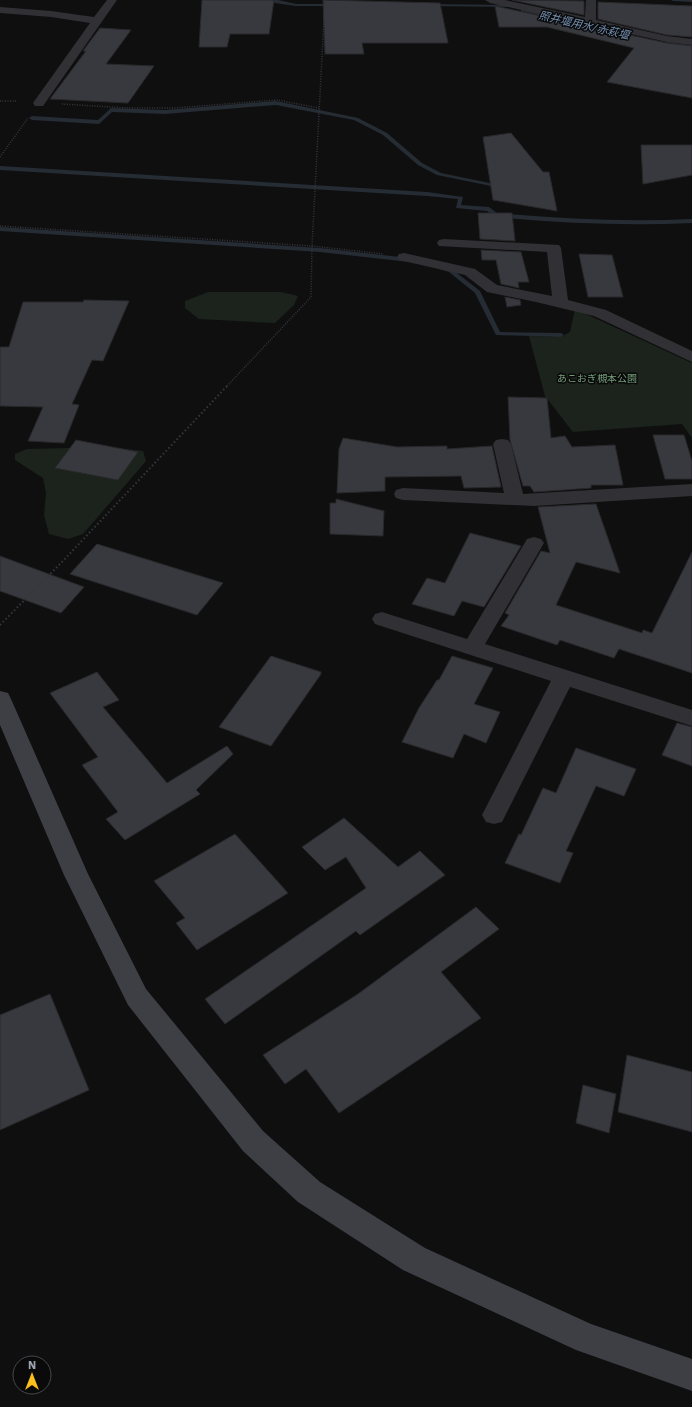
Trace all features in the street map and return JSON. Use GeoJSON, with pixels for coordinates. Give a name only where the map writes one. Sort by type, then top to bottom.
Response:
{"type":"FeatureCollection","features":[{"type":"Feature","properties":{"kind":"street"},"geometry":{"type":"LineString","coordinates":[[39,102],[112,0]]}},
{"type":"Feature","properties":{"kind":"street"},"geometry":{"type":"LineString","coordinates":[[490,0],[667,39],[692,42]]}},
{"type":"Feature","properties":{"kind":"street"},"geometry":{"type":"LineString","coordinates":[[590,21],[591,0]]}},
{"type":"Feature","properties":{"kind":"street"},"geometry":{"type":"LineString","coordinates":[[0,10],[51,14],[97,21]]}},
{"type":"Feature","properties":{"kind":"street"},"geometry":{"type":"LineString","coordinates":[[444,243],[554,248],[561,304]]}},
{"type":"Feature","properties":{"kind":"street"},"geometry":{"type":"LineString","coordinates":[[404,257],[470,272],[492,289],[536,297],[600,313],[692,357]]}},
{"type":"Feature","properties":{"kind":"street"},"geometry":{"type":"LineString","coordinates":[[502,444],[515,500]]}},
{"type":"Feature","properties":{"kind":"street"},"geometry":{"type":"LineString","coordinates":[[403,494],[515,500],[692,490]]}},
{"type":"Feature","properties":{"kind":"street"},"geometry":{"type":"LineString","coordinates":[[472,648],[534,543]]}},
{"type":"Feature","properties":{"kind":"street"},"geometry":{"type":"LineString","coordinates":[[382,619],[692,718]]}},
{"type":"Feature","properties":{"kind":"street"},"geometry":{"type":"LineString","coordinates":[[494,815],[564,677]]}},
{"type":"Feature","properties":{"kind":"street"},"geometry":{"type":"LineString","coordinates":[[0,699],[76,875],[137,997],[253,1141],[309,1192],[414,1259],[587,1339],[692,1375]]}},
{"type":"Feature","properties":{"kind":"path"},"geometry":{"type":"LineString","coordinates":[[0,625],[61,563],[311,297],[312,246],[325,0]]}},
{"type":"Feature","properties":{"kind":"path"},"geometry":{"type":"LineString","coordinates":[[0,157],[39,102],[129,108],[174,108],[277,100],[319,108]]}},
{"type":"Feature","properties":{"kind":"path"},"geometry":{"type":"LineString","coordinates":[[0,226],[312,246],[404,257]]}},
{"type":"Feature","properties":{"kind":"green space"},"geometry":{"type":"Polygon","coordinates":[[[208,292],[281,292],[298,296],[294,305],[275,323],[199,319],[185,308],[185,301],[208,292]]]}},
{"type":"Feature","properties":{"kind":"green space","name":"あこおぎ槻本公園"},"geometry":{"type":"Polygon","coordinates":[[[575,309],[692,363],[692,438],[682,424],[573,432],[545,396],[529,336],[561,337],[570,332],[575,309]]]}},
{"type":"Feature","properties":{"kind":"green space"},"geometry":{"type":"Polygon","coordinates":[[[110,447],[143,451],[146,461],[83,534],[68,539],[49,534],[44,515],[46,493],[43,478],[15,460],[15,454],[27,449],[110,447]]]}},
{"type":"Feature","properties":{"kind":"building"},"geometry":{"type":"Polygon","coordinates":[[[202,0],[274,0],[269,34],[230,34],[227,47],[199,47],[202,0]]]}},
{"type":"Feature","properties":{"kind":"building"},"geometry":{"type":"Polygon","coordinates":[[[323,0],[440,3],[448,43],[362,43],[364,54],[325,54],[323,0]]]}},
{"type":"Feature","properties":{"kind":"building"},"geometry":{"type":"Polygon","coordinates":[[[512,0],[584,1],[584,15],[512,0]]]}},
{"type":"Feature","properties":{"kind":"building"},"geometry":{"type":"Polygon","coordinates":[[[598,2],[692,6],[692,37],[667,35],[598,19],[598,2]]]}},
{"type":"Feature","properties":{"kind":"building"},"geometry":{"type":"Polygon","coordinates":[[[495,6],[667,43],[692,46],[692,98],[607,82],[634,48],[547,27],[499,27],[495,6]]]}},
{"type":"Feature","properties":{"kind":"building"},"geometry":{"type":"Polygon","coordinates":[[[100,28],[131,30],[106,64],[154,66],[128,103],[50,99],[86,51],[83,51],[100,28]]]}},
{"type":"Feature","properties":{"kind":"building"},"geometry":{"type":"Polygon","coordinates":[[[511,133],[543,172],[549,172],[557,211],[493,200],[483,137],[511,133]]]}},
{"type":"Feature","properties":{"kind":"building"},"geometry":{"type":"Polygon","coordinates":[[[641,145],[692,145],[692,175],[643,184],[641,145]]]}},
{"type":"Feature","properties":{"kind":"building"},"geometry":{"type":"Polygon","coordinates":[[[478,213],[512,213],[515,241],[480,239],[478,213]]]}},
{"type":"Feature","properties":{"kind":"building"},"geometry":{"type":"Polygon","coordinates":[[[481,250],[521,252],[529,282],[518,282],[519,288],[501,284],[496,260],[482,260],[481,250]]]}},
{"type":"Feature","properties":{"kind":"building"},"geometry":{"type":"Polygon","coordinates":[[[579,254],[612,255],[623,297],[588,297],[579,254]]]}},
{"type":"Feature","properties":{"kind":"building"},"geometry":{"type":"Polygon","coordinates":[[[505,297],[520,300],[521,305],[507,307],[505,297]]]}},
{"type":"Feature","properties":{"kind":"building"},"geometry":{"type":"Polygon","coordinates":[[[84,300],[129,301],[103,361],[92,360],[72,404],[79,405],[64,443],[28,441],[43,407],[0,406],[0,347],[9,347],[23,302],[83,302],[84,300]]]}},
{"type":"Feature","properties":{"kind":"building"},"geometry":{"type":"Polygon","coordinates":[[[508,397],[547,398],[551,438],[565,436],[572,447],[615,445],[623,485],[591,485],[591,488],[534,492],[530,486],[523,486],[510,440],[508,397]]]}},
{"type":"Feature","properties":{"kind":"building"},"geometry":{"type":"Polygon","coordinates":[[[653,435],[684,435],[692,461],[692,479],[665,479],[653,435]]]}},
{"type":"Feature","properties":{"kind":"building"},"geometry":{"type":"Polygon","coordinates":[[[343,438],[397,447],[447,446],[447,449],[492,446],[501,487],[464,488],[461,476],[385,477],[385,491],[337,493],[339,449],[343,438]]]}},
{"type":"Feature","properties":{"kind":"building"},"geometry":{"type":"Polygon","coordinates":[[[76,440],[138,452],[118,480],[55,468],[76,440]]]}},
{"type":"Feature","properties":{"kind":"building"},"geometry":{"type":"Polygon","coordinates":[[[336,499],[384,511],[383,536],[330,534],[330,503],[336,503],[336,499]]]}},
{"type":"Feature","properties":{"kind":"building"},"geometry":{"type":"Polygon","coordinates":[[[596,504],[620,573],[576,562],[556,605],[642,633],[643,630],[652,633],[692,552],[692,673],[619,649],[614,658],[560,640],[557,645],[501,626],[509,615],[505,613],[541,551],[550,553],[538,507],[596,504]]]}},
{"type":"Feature","properties":{"kind":"building"},"geometry":{"type":"Polygon","coordinates":[[[470,533],[521,546],[484,607],[462,601],[454,616],[412,604],[427,578],[445,583],[470,533]]]}},
{"type":"Feature","properties":{"kind":"building"},"geometry":{"type":"Polygon","coordinates":[[[97,544],[223,583],[197,615],[70,574],[97,544]]]}},
{"type":"Feature","properties":{"kind":"building"},"geometry":{"type":"Polygon","coordinates":[[[0,556],[84,587],[61,613],[0,591],[0,556]]]}},
{"type":"Feature","properties":{"kind":"building"},"geometry":{"type":"Polygon","coordinates":[[[271,656],[321,672],[321,674],[271,746],[219,727],[271,656]]]}},
{"type":"Feature","properties":{"kind":"building"},"geometry":{"type":"Polygon","coordinates":[[[452,656],[493,668],[474,704],[500,712],[486,743],[464,734],[453,758],[402,742],[419,708],[437,680],[439,680],[452,656]]]}},
{"type":"Feature","properties":{"kind":"building"},"geometry":{"type":"Polygon","coordinates":[[[97,672],[119,700],[103,707],[167,783],[227,746],[233,754],[196,790],[200,794],[125,840],[106,819],[118,812],[82,765],[98,757],[50,693],[97,672]]]}},
{"type":"Feature","properties":{"kind":"building"},"geometry":{"type":"Polygon","coordinates":[[[677,723],[692,727],[692,766],[662,755],[677,723]]]}},
{"type":"Feature","properties":{"kind":"building"},"geometry":{"type":"Polygon","coordinates":[[[576,748],[636,769],[624,796],[596,786],[566,851],[573,853],[560,883],[505,863],[519,834],[521,835],[543,788],[556,793],[576,748]]]}},
{"type":"Feature","properties":{"kind":"building"},"geometry":{"type":"Polygon","coordinates":[[[344,818],[398,867],[420,851],[445,875],[360,935],[356,931],[225,1024],[205,999],[366,888],[346,857],[325,870],[302,847],[344,818]]]}},
{"type":"Feature","properties":{"kind":"building"},"geometry":{"type":"Polygon","coordinates":[[[235,834],[288,893],[197,950],[176,923],[185,918],[154,881],[235,834]]]}},
{"type":"Feature","properties":{"kind":"building"},"geometry":{"type":"Polygon","coordinates":[[[476,907],[499,929],[441,972],[481,1018],[339,1113],[306,1069],[285,1084],[263,1055],[358,994],[476,907]]]}},
{"type":"Feature","properties":{"kind":"building"},"geometry":{"type":"Polygon","coordinates":[[[50,994],[89,1090],[0,1130],[0,1015],[50,994]]]}},
{"type":"Feature","properties":{"kind":"building"},"geometry":{"type":"Polygon","coordinates":[[[627,1055],[692,1072],[692,1132],[618,1112],[627,1055]]]}},
{"type":"Feature","properties":{"kind":"building"},"geometry":{"type":"Polygon","coordinates":[[[583,1085],[616,1094],[609,1133],[576,1123],[583,1085]]]}},
{"type":"Feature","properties":{"kind":"waterway"},"geometry":{"type":"LineString","coordinates":[[673,0],[692,1]]}},
{"type":"Feature","properties":{"kind":"waterway"},"geometry":{"type":"LineString","coordinates":[[262,1],[276,1],[296,5],[335,5]]}},
{"type":"Feature","properties":{"kind":"waterway"},"geometry":{"type":"LineString","coordinates":[[430,5],[508,6]]}},
{"type":"Feature","properties":{"kind":"waterway","name":"照井堰用水/赤萩堰"},"geometry":{"type":"LineString","coordinates":[[523,10],[623,34]]}},
{"type":"Feature","properties":{"kind":"waterway","name":"照井堰用水/赤萩堰"},"geometry":{"type":"LineString","coordinates":[[669,43],[692,46]]}},
{"type":"Feature","properties":{"kind":"waterway"},"geometry":{"type":"LineString","coordinates":[[32,118],[99,122],[111,110],[165,112],[276,103],[356,119],[385,134],[420,164],[439,174],[501,186]]}},
{"type":"Feature","properties":{"kind":"waterway"},"geometry":{"type":"LineString","coordinates":[[0,168],[427,194],[461,198],[458,207],[489,209],[495,215],[560,221],[645,223],[692,221]]}},
{"type":"Feature","properties":{"kind":"waterway"},"geometry":{"type":"LineString","coordinates":[[0,229],[320,250],[409,260]]}},
{"type":"Feature","properties":{"kind":"waterway"},"geometry":{"type":"LineString","coordinates":[[441,268],[451,271],[478,292],[498,334],[561,335]]}}]}
